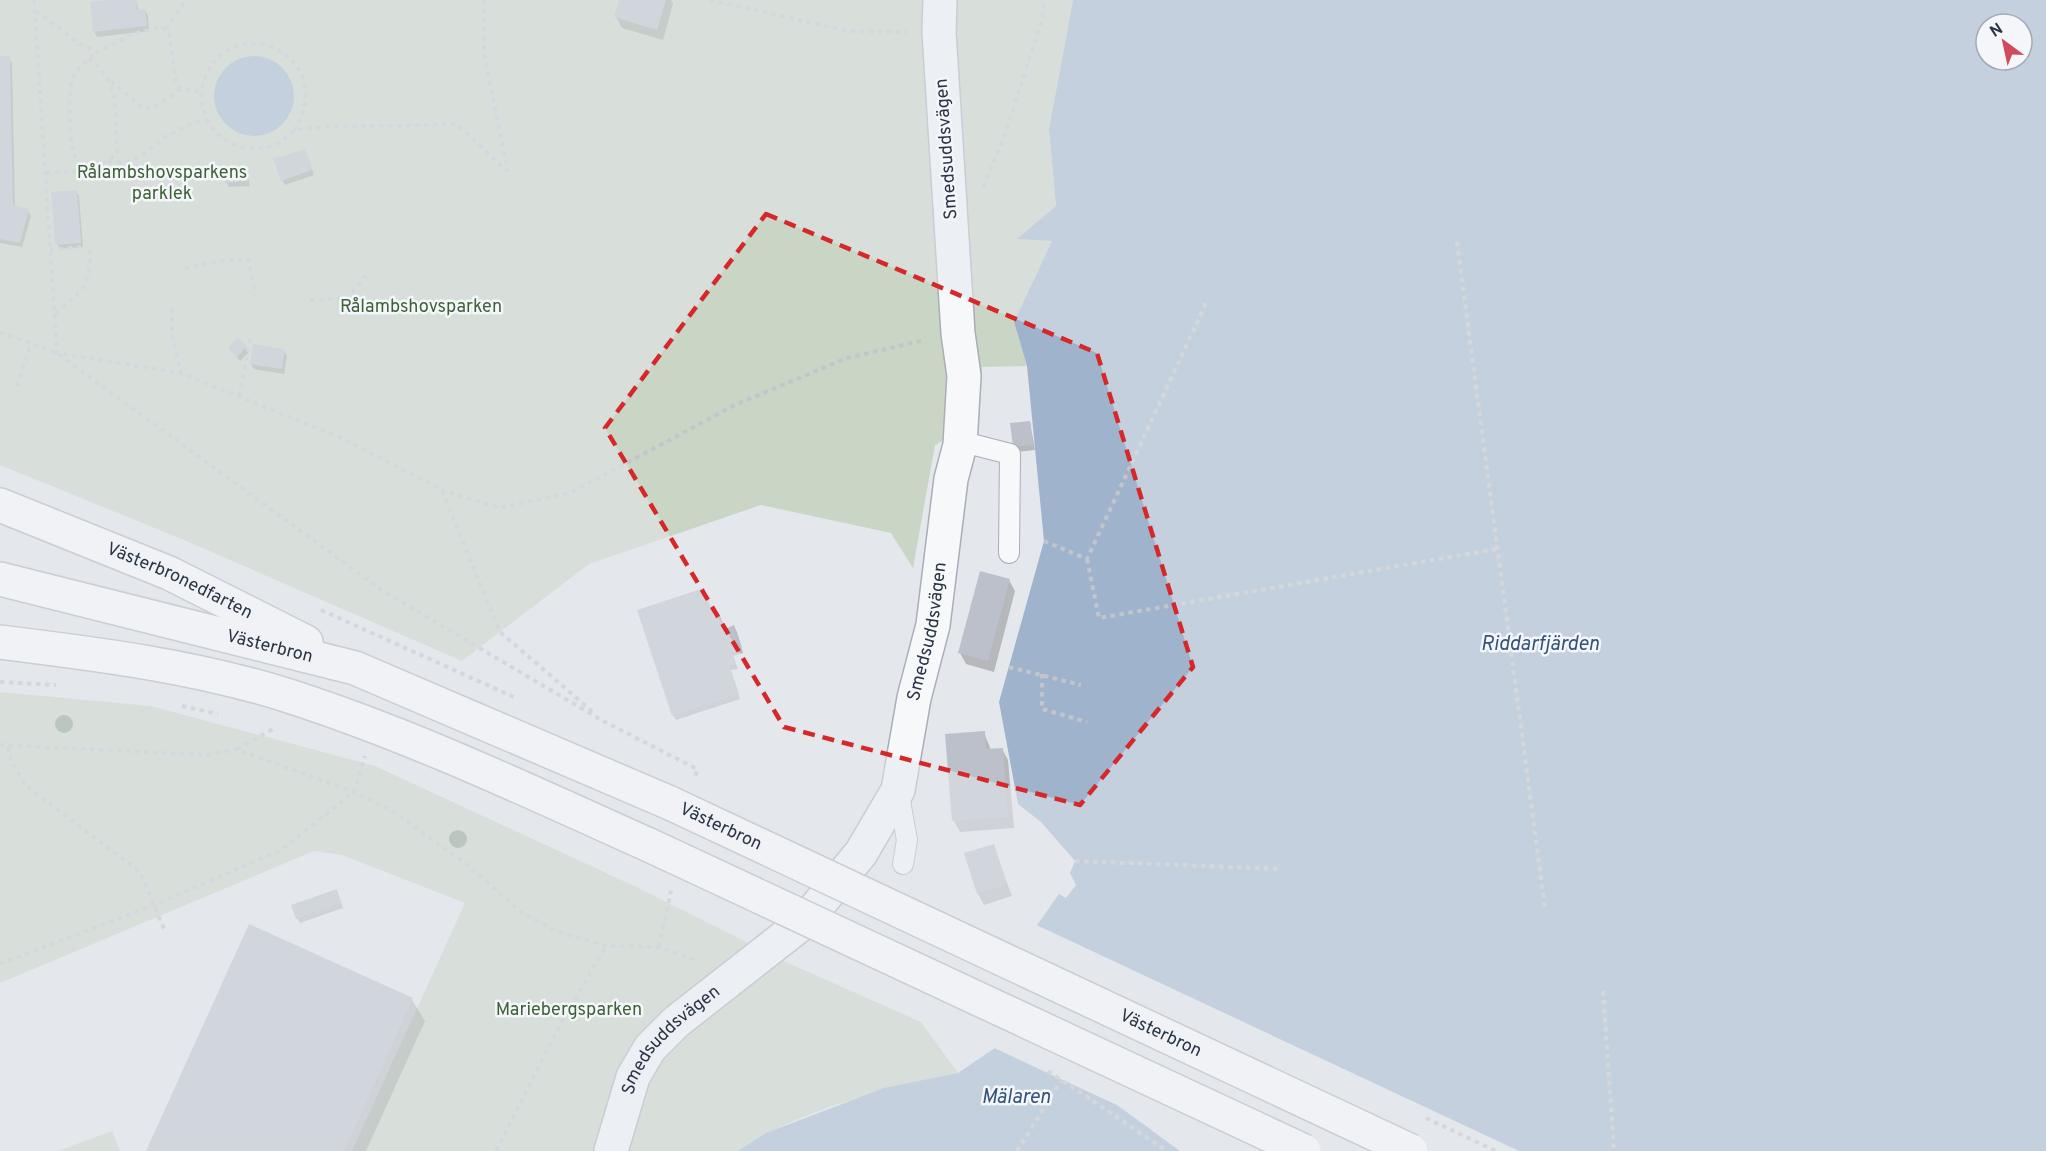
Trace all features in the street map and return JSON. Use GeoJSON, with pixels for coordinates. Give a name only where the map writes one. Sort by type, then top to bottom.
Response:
{"type":"FeatureCollection","features":[{"type":"Feature","properties":{"kind":"main road","name":"Västerbronedfarten"},"geometry":{"type":"LineString","coordinates":[[0,505],[169,573],[355,668]]}},
{"type":"Feature","properties":{"kind":"main road","name":"Västerbron"},"geometry":{"type":"LineString","coordinates":[[0,579],[355,668],[670,803],[1411,1151]]}},
{"type":"Feature","properties":{"kind":"main road"},"geometry":{"type":"LineString","coordinates":[[0,642],[149,661],[288,695],[502,778],[1304,1151]]}},
{"type":"Feature","properties":{"kind":"street","name":"Smedsuddsvägen"},"geometry":{"type":"LineString","coordinates":[[611,1151],[633,1077],[650,1048],[676,1022],[805,921],[861,854],[898,790],[914,699],[933,625],[951,479],[960,445],[964,376],[958,333],[939,32],[939,0]]}},
{"type":"Feature","properties":{"kind":"lane"},"geometry":{"type":"LineString","coordinates":[[960,445],[975,445],[1010,454],[1009,553]]}},
{"type":"Feature","properties":{"kind":"lane"},"geometry":{"type":"LineString","coordinates":[[898,790],[907,840],[903,864]]}},
{"type":"Feature","properties":{"kind":"path"},"geometry":{"type":"LineString","coordinates":[[34,0],[57,352],[383,591],[603,721],[697,769],[695,780]]}},
{"type":"Feature","properties":{"kind":"path"},"geometry":{"type":"LineString","coordinates":[[166,29],[186,0]]}},
{"type":"Feature","properties":{"kind":"path"},"geometry":{"type":"LineString","coordinates":[[294,131],[323,127],[457,124],[508,172],[484,55],[484,0]]}},
{"type":"Feature","properties":{"kind":"path"},"geometry":{"type":"LineString","coordinates":[[712,0],[848,32],[939,32]]}},
{"type":"Feature","properties":{"kind":"path"},"geometry":{"type":"LineString","coordinates":[[981,195],[1003,140],[1042,20],[1044,0]]}},
{"type":"Feature","properties":{"kind":"path"},"geometry":{"type":"LineString","coordinates":[[35,10],[80,44],[97,52]]}},
{"type":"Feature","properties":{"kind":"path"},"geometry":{"type":"LineString","coordinates":[[181,89],[176,82],[169,33],[162,27],[133,34],[97,52],[77,70],[72,80],[69,108],[72,153],[75,161],[81,166],[127,162],[140,157],[165,137],[188,125],[207,119]]}},
{"type":"Feature","properties":{"kind":"path"},"geometry":{"type":"LineString","coordinates":[[250,43],[276,48],[297,64],[305,80],[307,98],[303,116],[294,131],[280,142],[263,148],[246,148],[223,138],[207,119],[202,103],[202,92],[208,69],[233,47],[250,43]]}},
{"type":"Feature","properties":{"kind":"path"},"geometry":{"type":"LineString","coordinates":[[88,59],[98,64],[107,76],[144,109],[163,102],[181,89],[202,92]]}},
{"type":"Feature","properties":{"kind":"path"},"geometry":{"type":"LineString","coordinates":[[107,76],[114,94],[117,152],[108,162]]}},
{"type":"Feature","properties":{"kind":"path"},"geometry":{"type":"LineString","coordinates":[[46,173],[76,171]]}},
{"type":"Feature","properties":{"kind":"path"},"geometry":{"type":"LineString","coordinates":[[1457,242],[1545,909]]}},
{"type":"Feature","properties":{"kind":"path"},"geometry":{"type":"LineString","coordinates":[[50,250],[81,247]]}},
{"type":"Feature","properties":{"kind":"path"},"geometry":{"type":"LineString","coordinates":[[54,314],[71,302],[84,287],[91,270],[90,248]]}},
{"type":"Feature","properties":{"kind":"path"},"geometry":{"type":"LineString","coordinates":[[185,267],[248,259],[256,295]]}},
{"type":"Feature","properties":{"kind":"path"},"geometry":{"type":"LineString","coordinates":[[310,300],[348,298],[366,275]]}},
{"type":"Feature","properties":{"kind":"path"},"geometry":{"type":"LineString","coordinates":[[1208,298],[1088,559],[1099,618],[1496,549]]}},
{"type":"Feature","properties":{"kind":"path"},"geometry":{"type":"LineString","coordinates":[[172,308],[172,334],[181,372]]}},
{"type":"Feature","properties":{"kind":"path"},"geometry":{"type":"LineString","coordinates":[[0,332],[57,352],[181,372],[339,437],[442,490],[501,508],[572,492],[737,404],[847,358],[958,333]]}},
{"type":"Feature","properties":{"kind":"path"},"geometry":{"type":"LineString","coordinates":[[239,396],[251,336]]}},
{"type":"Feature","properties":{"kind":"path"},"geometry":{"type":"LineString","coordinates":[[17,386],[31,343]]}},
{"type":"Feature","properties":{"kind":"path"},"geometry":{"type":"LineString","coordinates":[[442,490],[500,632],[603,721]]}},
{"type":"Feature","properties":{"kind":"path"},"geometry":{"type":"LineString","coordinates":[[1044,541],[1088,559]]}},
{"type":"Feature","properties":{"kind":"path"},"geometry":{"type":"LineString","coordinates":[[1009,668],[1082,685]]}},
{"type":"Feature","properties":{"kind":"path"},"geometry":{"type":"LineString","coordinates":[[1042,674],[1042,709],[1087,722]]}},
{"type":"Feature","properties":{"kind":"path"},"geometry":{"type":"LineString","coordinates":[[0,682],[60,686]]}},
{"type":"Feature","properties":{"kind":"path"},"geometry":{"type":"LineString","coordinates":[[177,705],[222,715]]}},
{"type":"Feature","properties":{"kind":"path"},"geometry":{"type":"LineString","coordinates":[[265,725],[286,731]]}},
{"type":"Feature","properties":{"kind":"path"},"geometry":{"type":"LineString","coordinates":[[0,745],[207,755],[236,749],[274,728]]}},
{"type":"Feature","properties":{"kind":"path"},"geometry":{"type":"LineString","coordinates":[[8,747],[11,760],[26,786],[140,873],[164,929]]}},
{"type":"Feature","properties":{"kind":"path"},"geometry":{"type":"LineString","coordinates":[[236,749],[354,792],[390,809],[465,863],[522,913],[558,932],[606,946],[659,947],[735,975]]}},
{"type":"Feature","properties":{"kind":"path"},"geometry":{"type":"LineString","coordinates":[[0,964],[154,905],[281,850],[354,792],[366,752]]}},
{"type":"Feature","properties":{"kind":"path"},"geometry":{"type":"LineString","coordinates":[[1075,861],[1282,869]]}},
{"type":"Feature","properties":{"kind":"path"},"geometry":{"type":"LineString","coordinates":[[659,947],[673,880]]}},
{"type":"Feature","properties":{"kind":"path"},"geometry":{"type":"LineString","coordinates":[[495,1151],[560,1025],[606,946]]}},
{"type":"Feature","properties":{"kind":"path"},"geometry":{"type":"LineString","coordinates":[[1603,991],[1614,1151]]}},
{"type":"Feature","properties":{"kind":"path"},"geometry":{"type":"LineString","coordinates":[[1043,1066],[1061,1081],[1167,1151]]}},
{"type":"Feature","properties":{"kind":"path"},"geometry":{"type":"LineString","coordinates":[[1017,1151],[1061,1081]]}},
{"type":"Feature","properties":{"kind":"highlighted area"},"geometry":{"type":"Polygon","coordinates":[[[766,214],[1097,353],[1193,667],[1080,805],[784,727],[605,428],[766,214]]]}},
{"type":"Feature","properties":{"kind":"green space","name":"Rålambshovsparken"},"geometry":{"type":"Polygon","coordinates":[[[0,0],[1073,0],[1049,129],[1056,207],[1018,239],[1052,241],[1014,322],[1027,366],[982,367],[979,422],[935,445],[913,568],[891,533],[761,505],[589,564],[462,661],[184,540],[0,465],[0,0]]]}},
{"type":"Feature","properties":{"kind":"green space","name":"Mariebergsparken"},"geometry":{"type":"Polygon","coordinates":[[[0,692],[151,706],[375,766],[632,885],[786,962],[921,1022],[958,1073],[844,1102],[789,1123],[738,1151],[352,1151],[465,903],[342,855],[314,851],[0,983],[0,692]]]}},
{"type":"Feature","properties":{"kind":"green space"},"geometry":{"type":"Polygon","coordinates":[[[112,1131],[120,1151],[58,1151],[112,1131]]]}},
{"type":"Feature","properties":{"kind":"water","name":"Riddarfjärden"},"geometry":{"type":"Polygon","coordinates":[[[1073,0],[2046,0],[2046,1151],[1229,1151],[1035,928],[1059,894],[1066,898],[1076,885],[1070,873],[1075,861],[1041,822],[1018,804],[999,702],[1044,541],[1027,366],[1014,322],[1052,241],[1017,239],[1056,206],[1049,129],[1073,0]]]}},
{"type":"Feature","properties":{"kind":"water"},"geometry":{"type":"Polygon","coordinates":[[[254,56],[276,63],[282,68],[293,88],[294,96],[287,118],[282,124],[262,135],[254,136],[232,129],[226,124],[215,104],[214,96],[221,74],[226,68],[246,57],[254,56]]]}},
{"type":"Feature","properties":{"kind":"water","name":"Mälaren"},"geometry":{"type":"Polygon","coordinates":[[[1001,1020],[1180,1151],[738,1151],[766,1133],[884,1088],[958,1073],[995,1048],[997,1027],[1001,1020]]]}},
{"type":"Feature","properties":{"kind":"pier"},"geometry":{"type":"Polygon","coordinates":[[[1034,924],[1519,1151],[1224,1151],[1016,1000],[1034,924]]]}},
{"type":"Feature","properties":{"kind":"pier"},"geometry":{"type":"Polygon","coordinates":[[[999,1018],[1003,1018],[1132,1112],[992,1047],[994,1027],[999,1018]]]}},
{"type":"Feature","properties":{"kind":"building"},"geometry":{"type":"Polygon","coordinates":[[[136,0],[137,10],[145,9],[147,26],[93,32],[90,2],[136,0]]]}},
{"type":"Feature","properties":{"kind":"building"},"geometry":{"type":"Polygon","coordinates":[[[619,0],[666,0],[657,30],[614,17],[619,0]]]}},
{"type":"Feature","properties":{"kind":"building"},"geometry":{"type":"Polygon","coordinates":[[[0,56],[10,56],[13,205],[29,209],[20,243],[0,239],[0,56]]]}},
{"type":"Feature","properties":{"kind":"building"},"geometry":{"type":"Polygon","coordinates":[[[305,149],[312,170],[281,181],[273,159],[305,149]]]}},
{"type":"Feature","properties":{"kind":"building"},"geometry":{"type":"Polygon","coordinates":[[[247,167],[248,181],[224,183],[223,168],[247,167]]]}},
{"type":"Feature","properties":{"kind":"building"},"geometry":{"type":"Polygon","coordinates":[[[77,190],[81,243],[55,245],[51,192],[77,190]]]}},
{"type":"Feature","properties":{"kind":"building"},"geometry":{"type":"Polygon","coordinates":[[[238,337],[247,346],[237,357],[228,348],[238,337]]]}},
{"type":"Feature","properties":{"kind":"building"},"geometry":{"type":"Polygon","coordinates":[[[253,344],[285,349],[282,369],[250,364],[253,344]]]}},
{"type":"Feature","properties":{"kind":"building"},"geometry":{"type":"Polygon","coordinates":[[[1030,421],[1033,445],[1013,447],[1010,423],[1030,421]]]}},
{"type":"Feature","properties":{"kind":"building"},"geometry":{"type":"Polygon","coordinates":[[[980,571],[1010,579],[988,661],[958,653],[980,571]]]}},
{"type":"Feature","properties":{"kind":"building"},"geometry":{"type":"Polygon","coordinates":[[[704,588],[714,617],[720,616],[725,629],[734,625],[742,647],[732,651],[736,664],[729,665],[739,694],[672,716],[637,610],[704,588]]]}},
{"type":"Feature","properties":{"kind":"building"},"geometry":{"type":"Polygon","coordinates":[[[985,731],[986,749],[1003,748],[1008,817],[952,821],[945,734],[985,731]]]}},
{"type":"Feature","properties":{"kind":"building"},"geometry":{"type":"Polygon","coordinates":[[[994,844],[1007,884],[977,894],[964,853],[994,844]]]}},
{"type":"Feature","properties":{"kind":"building"},"geometry":{"type":"Polygon","coordinates":[[[337,889],[341,903],[296,919],[291,905],[337,889]]]}},
{"type":"Feature","properties":{"kind":"building"},"geometry":{"type":"Polygon","coordinates":[[[249,924],[413,998],[344,1151],[146,1151],[249,924]]]}},
{"type":"Feature","properties":{"kind":"park label","name":"Rålambshovsparkens parklek"},"geometry":{"type":"Point","coordinates":[162,183]}}]}
